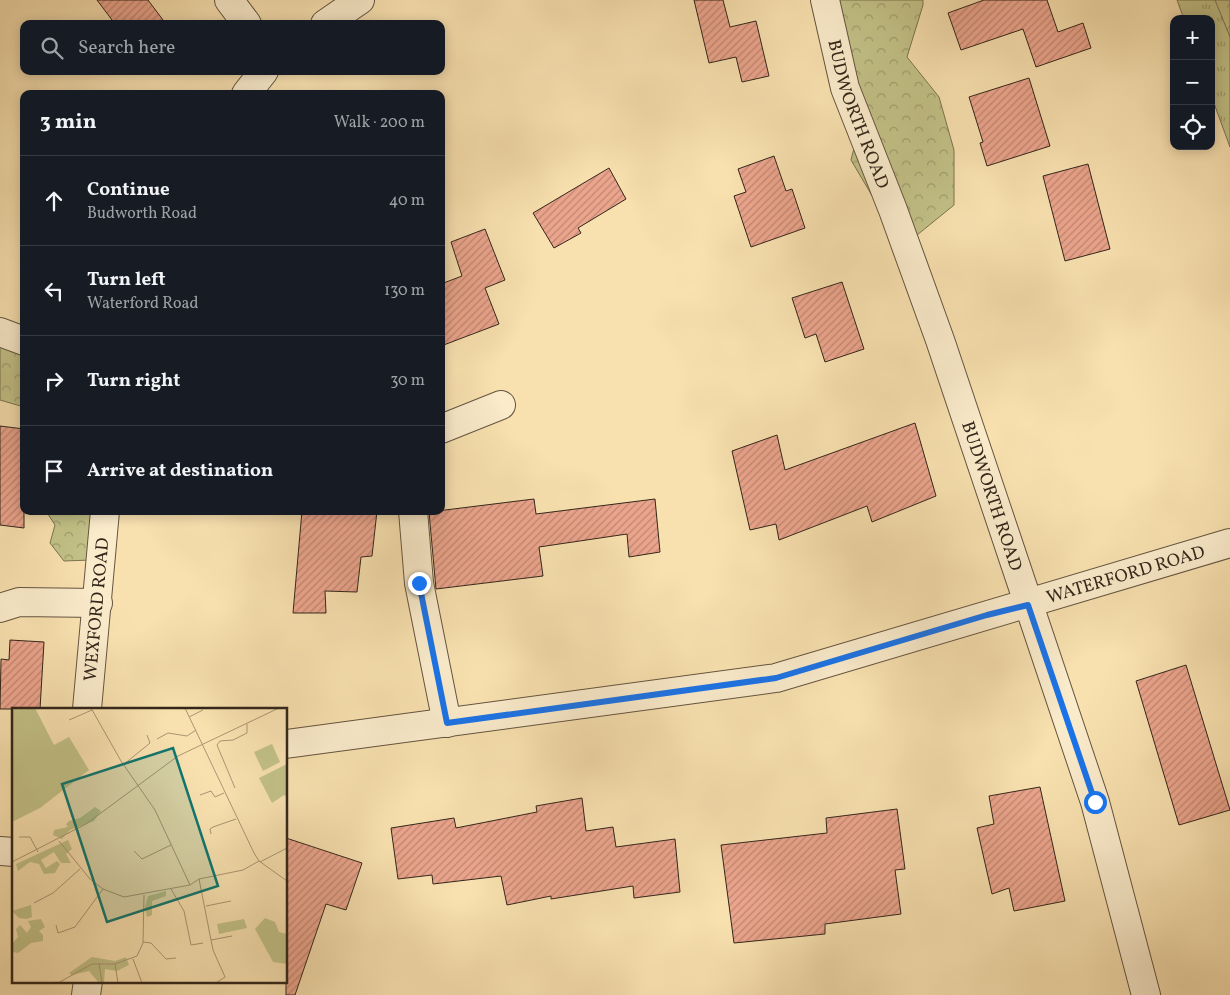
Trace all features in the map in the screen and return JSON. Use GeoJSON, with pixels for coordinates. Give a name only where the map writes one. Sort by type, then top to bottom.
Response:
{"type":"FeatureCollection","features":[{"type":"Feature","properties":{"kind":"street"},"geometry":{"type":"LineString","coordinates":[[229,0],[244,20]]}},
{"type":"Feature","properties":{"kind":"street"},"geometry":{"type":"LineString","coordinates":[[331,20],[360,0]]}},
{"type":"Feature","properties":{"kind":"street","name":"BUDWORTH ROAD"},"geometry":{"type":"LineString","coordinates":[[825,0],[845,88],[893,210],[940,340],[1095,802],[1146,995]]}},
{"type":"Feature","properties":{"kind":"street"},"geometry":{"type":"LineString","coordinates":[[249,90],[261,75]]}},
{"type":"Feature","properties":{"kind":"street"},"geometry":{"type":"LineString","coordinates":[[0,332],[20,340]]}},
{"type":"Feature","properties":{"kind":"street"},"geometry":{"type":"LineString","coordinates":[[445,427],[501,405]]}},
{"type":"Feature","properties":{"kind":"street","name":"WEXFORD ROAD"},"geometry":{"type":"LineString","coordinates":[[88,708],[105,515]]}},
{"type":"Feature","properties":{"kind":"street"},"geometry":{"type":"LineString","coordinates":[[413,515],[419,583],[447,723]]}},
{"type":"Feature","properties":{"kind":"street","name":"WATERFORD ROAD"},"geometry":{"type":"LineString","coordinates":[[288,744],[776,678],[1229,545]]}},
{"type":"Feature","properties":{"kind":"street"},"geometry":{"type":"LineString","coordinates":[[0,608],[18,602],[98,603]]}},
{"type":"Feature","properties":{"kind":"street"},"geometry":{"type":"LineString","coordinates":[[86,995],[88,982]]}},
{"type":"Feature","properties":{"kind":"green space"},"geometry":{"type":"Polygon","coordinates":[[[829,0],[923,0],[907,57],[939,97],[954,150],[954,205],[906,244],[887,221],[851,160],[860,124],[829,0]]]}},
{"type":"Feature","properties":{"kind":"green space"},"geometry":{"type":"Polygon","coordinates":[[[1177,0],[1230,0],[1230,147],[1215,106],[1215,15],[1183,15],[1177,0]]]}},
{"type":"Feature","properties":{"kind":"green space"},"geometry":{"type":"Polygon","coordinates":[[[1215,0],[1230,0],[1230,37],[1215,0]]]}},
{"type":"Feature","properties":{"kind":"green space"},"geometry":{"type":"Polygon","coordinates":[[[0,340],[20,346],[20,406],[0,400],[0,340]]]}},
{"type":"Feature","properties":{"kind":"green space"},"geometry":{"type":"Polygon","coordinates":[[[49,515],[94,515],[91,560],[64,561],[50,543],[55,525],[49,515]]]}},
{"type":"Feature","properties":{"kind":"building"},"geometry":{"type":"Polygon","coordinates":[[[97,0],[148,0],[163,20],[112,20],[97,0]]]}},
{"type":"Feature","properties":{"kind":"building"},"geometry":{"type":"Polygon","coordinates":[[[694,0],[723,0],[730,27],[756,21],[769,76],[742,82],[736,57],[709,63],[694,0]]]}},
{"type":"Feature","properties":{"kind":"building"},"geometry":{"type":"Polygon","coordinates":[[[984,0],[1047,0],[1058,32],[1083,23],[1091,48],[1036,67],[1023,29],[961,50],[948,13],[984,0]]]}},
{"type":"Feature","properties":{"kind":"building"},"geometry":{"type":"Polygon","coordinates":[[[1029,78],[1050,146],[987,166],[980,143],[983,142],[969,97],[1029,78]]]}},
{"type":"Feature","properties":{"kind":"building"},"geometry":{"type":"Polygon","coordinates":[[[774,156],[786,191],[792,189],[805,228],[751,247],[734,196],[746,192],[738,169],[774,156]]]}},
{"type":"Feature","properties":{"kind":"building"},"geometry":{"type":"Polygon","coordinates":[[[1088,164],[1110,249],[1065,261],[1043,176],[1088,164]]]}},
{"type":"Feature","properties":{"kind":"building"},"geometry":{"type":"Polygon","coordinates":[[[609,168],[626,199],[578,228],[581,233],[554,248],[533,213],[609,168]]]}},
{"type":"Feature","properties":{"kind":"building"},"geometry":{"type":"Polygon","coordinates":[[[485,229],[505,280],[485,288],[499,324],[445,344],[445,282],[462,276],[451,242],[485,229]]]}},
{"type":"Feature","properties":{"kind":"building"},"geometry":{"type":"Polygon","coordinates":[[[842,282],[864,349],[825,362],[816,334],[805,338],[792,298],[842,282]]]}},
{"type":"Feature","properties":{"kind":"building"},"geometry":{"type":"Polygon","coordinates":[[[915,423],[936,496],[872,522],[867,506],[779,540],[776,524],[750,530],[732,451],[777,435],[785,470],[915,423]]]}},
{"type":"Feature","properties":{"kind":"building"},"geometry":{"type":"Polygon","coordinates":[[[0,426],[20,428],[20,515],[24,515],[24,528],[0,525],[0,426]]]}},
{"type":"Feature","properties":{"kind":"building"},"geometry":{"type":"Polygon","coordinates":[[[534,499],[536,514],[655,499],[660,552],[629,557],[627,534],[539,547],[543,576],[436,589],[429,515],[445,515],[445,510],[534,499]]]}},
{"type":"Feature","properties":{"kind":"building"},"geometry":{"type":"Polygon","coordinates":[[[302,515],[377,515],[372,556],[361,557],[357,592],[325,591],[326,613],[293,613],[302,515]]]}},
{"type":"Feature","properties":{"kind":"building"},"geometry":{"type":"Polygon","coordinates":[[[10,640],[44,642],[40,708],[0,709],[1,659],[9,660],[10,640]]]}},
{"type":"Feature","properties":{"kind":"building"},"geometry":{"type":"Polygon","coordinates":[[[1186,665],[1230,810],[1179,825],[1136,681],[1186,665]]]}},
{"type":"Feature","properties":{"kind":"building"},"geometry":{"type":"Polygon","coordinates":[[[1040,787],[1065,901],[1014,911],[1009,888],[992,894],[977,828],[994,824],[989,796],[1040,787]]]}},
{"type":"Feature","properties":{"kind":"building"},"geometry":{"type":"Polygon","coordinates":[[[582,798],[586,831],[613,827],[616,847],[675,839],[680,892],[634,898],[633,886],[551,899],[551,896],[507,905],[501,876],[433,884],[432,875],[398,879],[391,828],[454,818],[456,828],[537,812],[536,806],[582,798]]]}},
{"type":"Feature","properties":{"kind":"building"},"geometry":{"type":"Polygon","coordinates":[[[897,809],[905,869],[895,870],[901,914],[825,924],[825,934],[734,943],[721,845],[827,833],[826,818],[897,809]]]}},
{"type":"Feature","properties":{"kind":"building"},"geometry":{"type":"Polygon","coordinates":[[[288,839],[362,863],[346,910],[326,904],[295,995],[286,995],[286,982],[288,982],[288,839]]]}},
{"type":"Feature","properties":{"kind":"route"},"geometry":{"type":"LineString","coordinates":[[419,583],[447,723],[776,678],[987,615],[1028,605],[1095,802]]}}]}
